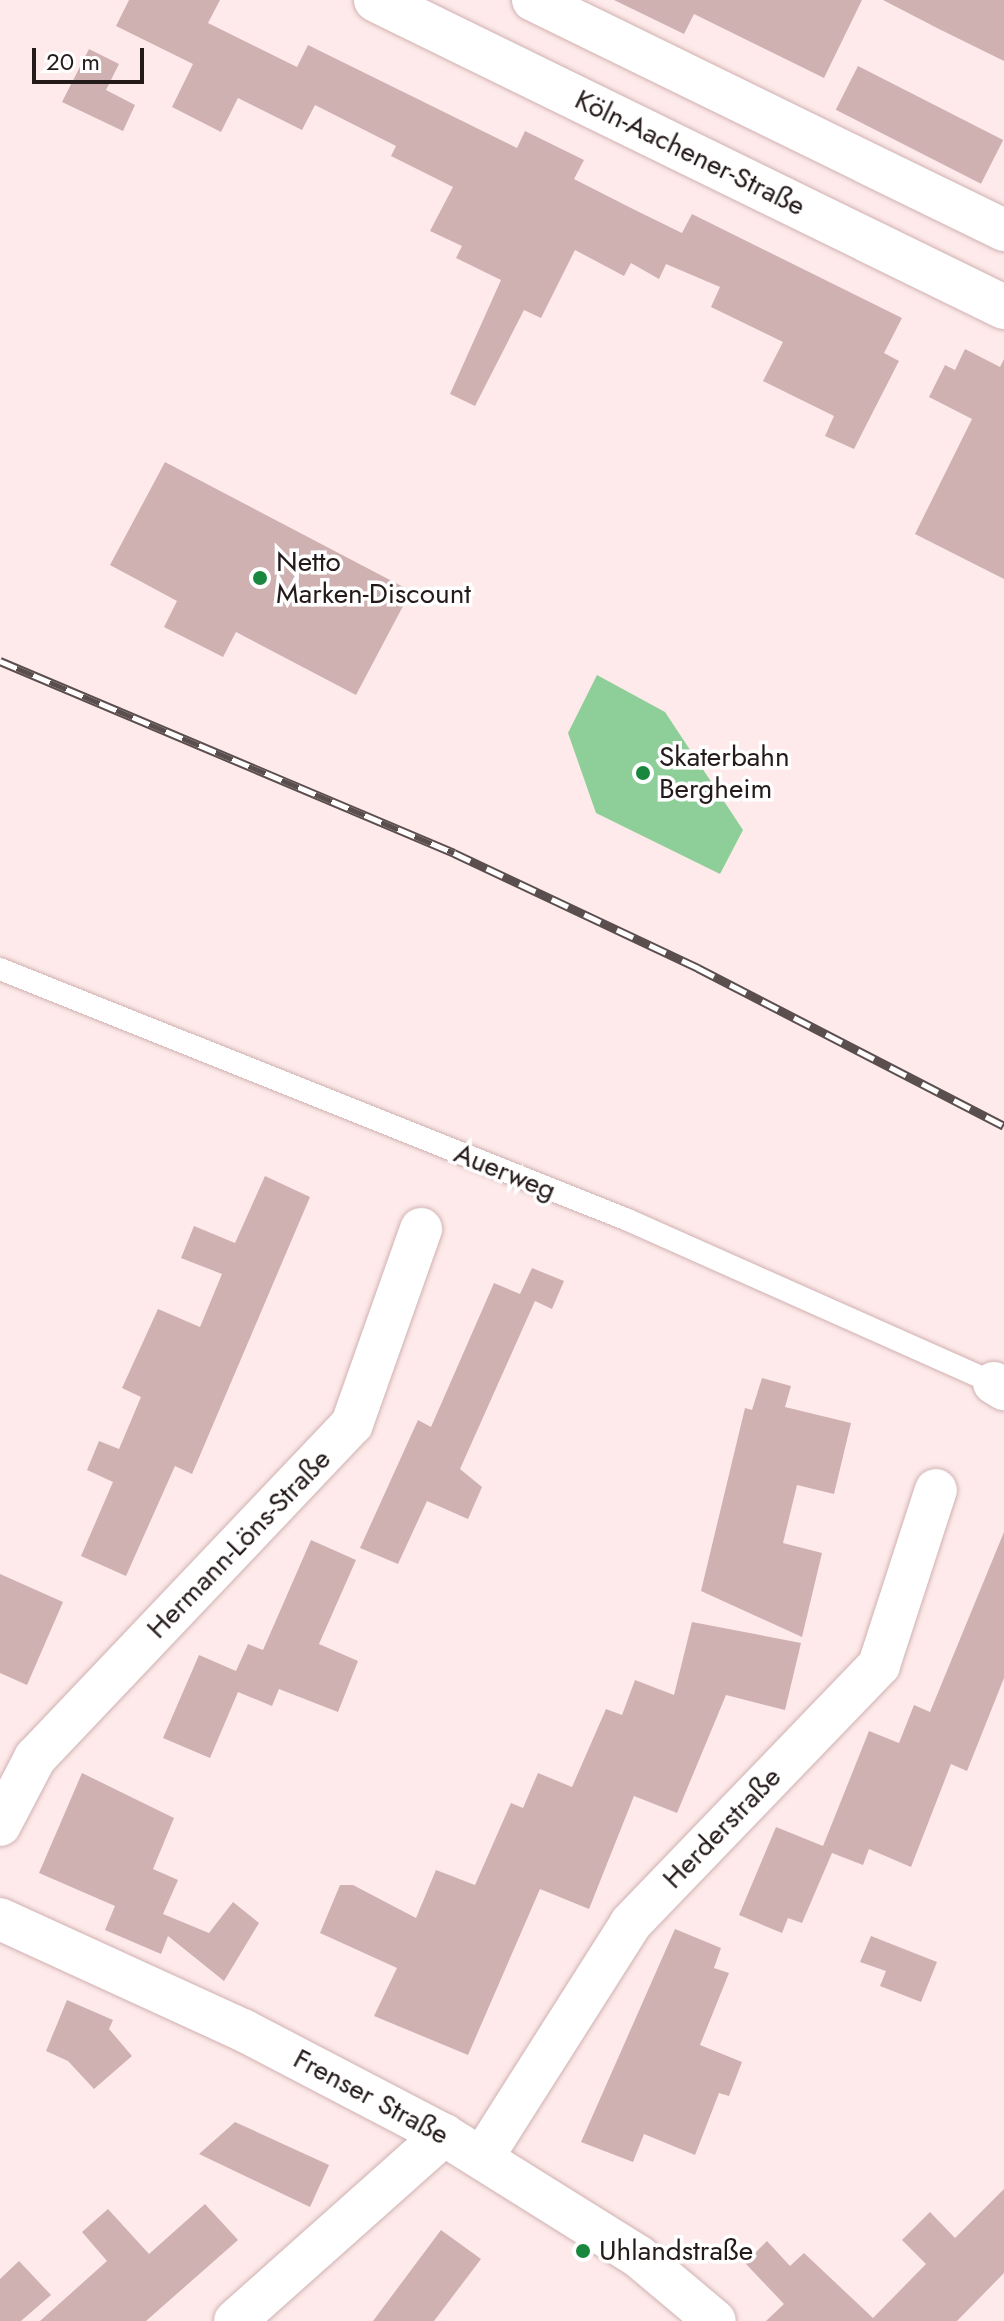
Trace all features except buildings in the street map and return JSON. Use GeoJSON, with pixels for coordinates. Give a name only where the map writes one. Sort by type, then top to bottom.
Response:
{"type":"FeatureCollection","features":[{"type":"Feature","properties":{"kind":"main road","name":"Köln-Aachener-Straße"},"geometry":{"type":"LineString","coordinates":[[376,0],[1004,307]]}},
{"type":"Feature","properties":{"kind":"street"},"geometry":{"type":"LineString","coordinates":[[533,0],[1004,230]]}},
{"type":"Feature","properties":{"kind":"street","name":"Hermann-Löns-Straße"},"geometry":{"type":"LineString","coordinates":[[0,1825],[35,1758],[352,1424],[421,1229]]}},
{"type":"Feature","properties":{"kind":"street","name":"Herderstraße"},"geometry":{"type":"LineString","coordinates":[[482,2158],[631,1923],[879,1665],[936,1490]]}},
{"type":"Feature","properties":{"kind":"street","name":"Frenser Straße"},"geometry":{"type":"LineString","coordinates":[[0,1919],[243,2030],[444,2135],[639,2257],[715,2321]]}},
{"type":"Feature","properties":{"kind":"street"},"geometry":{"type":"LineString","coordinates":[[235,2321],[444,2135]]}},
{"type":"Feature","properties":{"kind":"lane","name":"Auerweg"},"geometry":{"type":"LineString","coordinates":[[0,969],[628,1220],[999,1386]]}},
{"type":"Feature","properties":{"kind":"green space","name":"Skaterbahn Bergheim"},"geometry":{"type":"Polygon","coordinates":[[[597,675],[665,712],[743,830],[720,874],[596,813],[568,733],[597,675]]]}},
{"type":"Feature","properties":{"kind":"railway"},"geometry":{"type":"LineString","coordinates":[[0,661],[454,853],[698,968],[1004,1126]]}},
{"type":"Feature","properties":{"kind":"place","name":"Netto Marken-Discount"},"geometry":{"type":"Point","coordinates":[260,578]}},
{"type":"Feature","properties":{"kind":"place","name":"Skaterbahn Bergheim"},"geometry":{"type":"Point","coordinates":[643,773]}},
{"type":"Feature","properties":{"kind":"place","name":"Uhlandstraße"},"geometry":{"type":"Point","coordinates":[583,2251]}}]}
